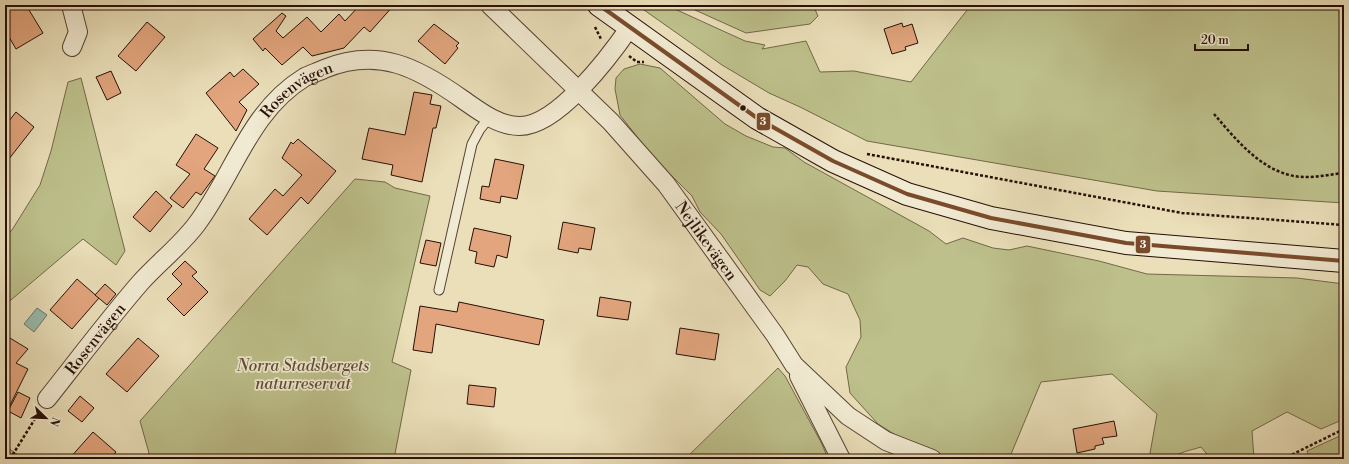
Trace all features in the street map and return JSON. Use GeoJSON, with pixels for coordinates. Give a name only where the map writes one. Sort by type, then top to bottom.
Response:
{"type":"FeatureCollection","features":[{"type":"Feature","properties":{"kind":"street"},"geometry":{"type":"LineString","coordinates":[[71,5],[78,32],[72,47]]}},
{"type":"Feature","properties":{"kind":"street","name":"Nejlikevägen"},"geometry":{"type":"LineString","coordinates":[[490,5],[611,122],[666,184],[775,335],[794,365],[848,416],[886,441],[932,459]]}},
{"type":"Feature","properties":{"kind":"street"},"geometry":{"type":"LineString","coordinates":[[599,5],[757,118],[833,161],[907,194],[991,218],[1126,243],[1344,261]]}},
{"type":"Feature","properties":{"kind":"street","name":"Rosenvägen"},"geometry":{"type":"LineString","coordinates":[[47,398],[140,282],[196,225],[217,192],[254,126],[280,96],[306,76],[335,65],[366,58],[393,61],[422,74],[501,124],[520,127],[537,121],[563,106],[599,68],[630,27]]}},
{"type":"Feature","properties":{"kind":"street"},"geometry":{"type":"LineString","coordinates":[[794,365],[841,459]]}},
{"type":"Feature","properties":{"kind":"lane"},"geometry":{"type":"LineString","coordinates":[[439,290],[472,144],[480,129],[490,117]]}},
{"type":"Feature","properties":{"kind":"path"},"geometry":{"type":"LineString","coordinates":[[1214,114],[1233,137],[1261,163],[1287,174],[1306,177],[1344,173]]}},
{"type":"Feature","properties":{"kind":"path"},"geometry":{"type":"LineString","coordinates":[[864,153],[1182,213],[1344,225]]}},
{"type":"Feature","properties":{"kind":"path"},"geometry":{"type":"LineString","coordinates":[[10,459],[47,398]]}},
{"type":"Feature","properties":{"kind":"path"},"geometry":{"type":"LineString","coordinates":[[1283,459],[1344,429]]}},
{"type":"Feature","properties":{"kind":"green space"},"geometry":{"type":"Polygon","coordinates":[[[637,5],[666,5],[745,41],[765,45],[762,49],[806,41],[820,72],[854,71],[911,82],[971,5],[1344,5],[1344,203],[1157,191],[867,141],[769,93],[722,65],[637,5]]]}},
{"type":"Feature","properties":{"kind":"green space"},"geometry":{"type":"Polygon","coordinates":[[[684,5],[813,5],[818,16],[810,24],[746,33],[684,5]]]}},
{"type":"Feature","properties":{"kind":"green space"},"geometry":{"type":"Polygon","coordinates":[[[640,64],[660,68],[725,124],[746,136],[773,147],[785,148],[804,162],[929,231],[946,244],[963,238],[993,248],[1009,250],[1027,246],[1099,261],[1147,274],[1297,278],[1344,284],[1344,419],[1321,429],[1287,412],[1252,431],[1254,459],[1211,459],[1201,447],[1182,453],[1171,459],[1149,459],[1157,414],[1112,374],[1041,382],[1009,459],[949,459],[902,439],[878,424],[850,393],[846,367],[861,337],[860,320],[848,294],[823,284],[808,267],[797,265],[785,281],[770,296],[760,290],[721,234],[700,212],[692,196],[653,157],[620,115],[615,89],[616,78],[624,69],[640,64]]]}},
{"type":"Feature","properties":{"kind":"green space"},"geometry":{"type":"Polygon","coordinates":[[[81,78],[125,251],[116,265],[83,239],[5,305],[5,237],[12,230],[40,185],[51,151],[68,82],[81,78]]]}},
{"type":"Feature","properties":{"kind":"green space","name":"Norra Stadsbergets naturreservat"},"geometry":{"type":"Polygon","coordinates":[[[355,179],[385,182],[395,188],[430,196],[392,362],[411,370],[394,459],[144,459],[149,453],[140,421],[355,179]]]}},
{"type":"Feature","properties":{"kind":"green space"},"geometry":{"type":"Polygon","coordinates":[[[778,368],[785,376],[822,444],[828,459],[685,459],[778,368]]]}},
{"type":"Feature","properties":{"kind":"green space"},"geometry":{"type":"Polygon","coordinates":[[[1344,434],[1344,459],[1310,459],[1307,451],[1344,434]]]}},
{"type":"Feature","properties":{"kind":"green space"},"geometry":{"type":"Polygon","coordinates":[[[5,446],[24,459],[5,459],[5,446]]]}},
{"type":"Feature","properties":{"kind":"shaded area"},"geometry":{"type":"Polygon","coordinates":[[[37,308],[47,315],[34,332],[24,324],[37,308]]]}},
{"type":"Feature","properties":{"kind":"building"},"geometry":{"type":"Polygon","coordinates":[[[5,5],[26,5],[43,33],[16,49],[5,30],[5,5]]]}},
{"type":"Feature","properties":{"kind":"building"},"geometry":{"type":"Polygon","coordinates":[[[360,5],[394,5],[370,32],[364,27],[344,48],[312,56],[303,47],[282,65],[265,48],[263,51],[253,39],[282,13],[286,16],[276,31],[283,38],[307,17],[321,32],[339,14],[345,21],[360,5]]]}},
{"type":"Feature","properties":{"kind":"building"},"geometry":{"type":"Polygon","coordinates":[[[147,22],[165,37],[136,71],[118,56],[147,22]]]}},
{"type":"Feature","properties":{"kind":"building"},"geometry":{"type":"Polygon","coordinates":[[[902,23],[903,27],[912,24],[918,43],[905,47],[906,50],[892,54],[884,29],[902,23]]]}},
{"type":"Feature","properties":{"kind":"building"},"geometry":{"type":"Polygon","coordinates":[[[434,24],[459,43],[456,46],[458,48],[445,64],[418,41],[434,24]]]}},
{"type":"Feature","properties":{"kind":"building"},"geometry":{"type":"Polygon","coordinates":[[[243,69],[259,84],[239,102],[247,110],[236,131],[206,93],[230,72],[234,77],[243,69]]]}},
{"type":"Feature","properties":{"kind":"building"},"geometry":{"type":"Polygon","coordinates":[[[111,71],[121,93],[107,100],[96,77],[111,71]]]}},
{"type":"Feature","properties":{"kind":"building"},"geometry":{"type":"Polygon","coordinates":[[[414,92],[432,95],[430,104],[441,106],[436,128],[433,128],[422,182],[391,175],[393,165],[362,159],[369,128],[405,135],[414,92]]]}},
{"type":"Feature","properties":{"kind":"building"},"geometry":{"type":"Polygon","coordinates":[[[16,112],[34,127],[5,164],[5,126],[16,112]]]}},
{"type":"Feature","properties":{"kind":"building"},"geometry":{"type":"Polygon","coordinates":[[[196,134],[218,148],[204,169],[215,176],[201,195],[196,192],[183,208],[170,198],[190,174],[176,165],[196,134]]]}},
{"type":"Feature","properties":{"kind":"building"},"geometry":{"type":"Polygon","coordinates":[[[298,139],[336,171],[308,204],[301,197],[267,235],[249,219],[275,189],[283,196],[302,175],[282,158],[291,142],[293,144],[298,139]]]}},
{"type":"Feature","properties":{"kind":"building"},"geometry":{"type":"Polygon","coordinates":[[[495,159],[524,165],[517,199],[501,196],[500,203],[480,199],[482,186],[489,187],[495,159]]]}},
{"type":"Feature","properties":{"kind":"building"},"geometry":{"type":"Polygon","coordinates":[[[156,191],[172,206],[150,232],[133,217],[156,191]]]}},
{"type":"Feature","properties":{"kind":"building"},"geometry":{"type":"Polygon","coordinates":[[[563,222],[595,228],[591,250],[579,248],[578,253],[558,249],[563,222]]]}},
{"type":"Feature","properties":{"kind":"building"},"geometry":{"type":"Polygon","coordinates":[[[474,228],[511,236],[507,258],[497,255],[494,267],[475,263],[477,252],[469,250],[474,228]]]}},
{"type":"Feature","properties":{"kind":"building"},"geometry":{"type":"Polygon","coordinates":[[[426,240],[441,243],[436,266],[420,263],[426,240]]]}},
{"type":"Feature","properties":{"kind":"building"},"geometry":{"type":"Polygon","coordinates":[[[185,261],[197,272],[192,276],[208,292],[184,316],[167,299],[182,284],[172,274],[185,261]]]}},
{"type":"Feature","properties":{"kind":"building"},"geometry":{"type":"Polygon","coordinates":[[[77,279],[99,298],[72,329],[50,310],[77,279]]]}},
{"type":"Feature","properties":{"kind":"building"},"geometry":{"type":"Polygon","coordinates":[[[105,284],[116,294],[107,305],[95,295],[105,284]]]}},
{"type":"Feature","properties":{"kind":"building"},"geometry":{"type":"Polygon","coordinates":[[[600,297],[631,302],[628,320],[597,316],[600,297]]]}},
{"type":"Feature","properties":{"kind":"building"},"geometry":{"type":"Polygon","coordinates":[[[459,302],[544,320],[539,345],[436,324],[432,353],[413,350],[420,306],[457,312],[459,302]]]}},
{"type":"Feature","properties":{"kind":"building"},"geometry":{"type":"Polygon","coordinates":[[[680,328],[719,334],[715,360],[676,354],[680,328]]]}},
{"type":"Feature","properties":{"kind":"building"},"geometry":{"type":"Polygon","coordinates":[[[5,335],[28,349],[16,363],[28,369],[5,415],[5,335]]]}},
{"type":"Feature","properties":{"kind":"building"},"geometry":{"type":"Polygon","coordinates":[[[138,338],[159,356],[127,392],[106,374],[138,338]]]}},
{"type":"Feature","properties":{"kind":"building"},"geometry":{"type":"Polygon","coordinates":[[[469,385],[496,388],[494,407],[467,404],[469,385]]]}},
{"type":"Feature","properties":{"kind":"building"},"geometry":{"type":"Polygon","coordinates":[[[18,392],[30,398],[21,418],[8,411],[18,392]]]}},
{"type":"Feature","properties":{"kind":"building"},"geometry":{"type":"Polygon","coordinates":[[[80,396],[94,408],[82,422],[68,411],[80,396]]]}},
{"type":"Feature","properties":{"kind":"building"},"geometry":{"type":"Polygon","coordinates":[[[1114,421],[1117,436],[1102,438],[1104,444],[1095,446],[1095,449],[1077,453],[1073,429],[1114,421]]]}},
{"type":"Feature","properties":{"kind":"building"},"geometry":{"type":"Polygon","coordinates":[[[93,432],[116,452],[110,459],[69,459],[93,432]]]}},
{"type":"Feature","properties":{"kind":"transit line","name":"3"},"geometry":{"type":"LineString","coordinates":[[599,5],[757,118],[833,161],[907,194],[991,218],[1126,243],[1344,261]]}}]}
